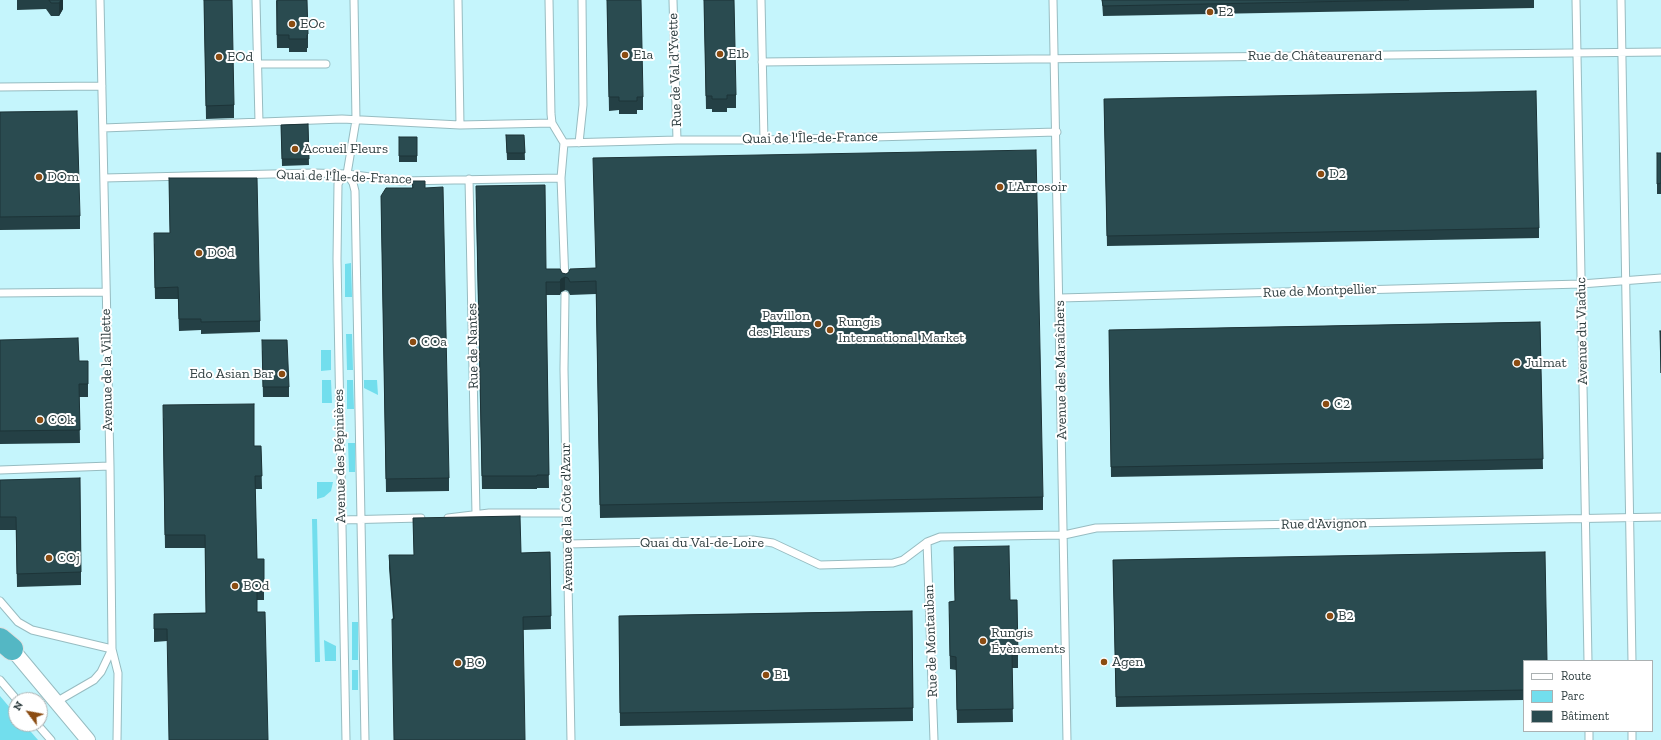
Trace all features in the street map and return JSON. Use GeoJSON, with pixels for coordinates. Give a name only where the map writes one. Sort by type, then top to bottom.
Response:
{"type":"FeatureCollection","features":[{"type":"Feature","properties":{"kind":"street"},"geometry":{"type":"LineString","coordinates":[[4,641],[88,740]]}},
{"type":"Feature","properties":{"kind":"lane","name":"Avenue de la Villette"},"geometry":{"type":"LineString","coordinates":[[100,0],[110,466],[112,648],[118,673],[117,740]]}},
{"type":"Feature","properties":{"kind":"lane"},"geometry":{"type":"LineString","coordinates":[[256,0],[259,122]]}},
{"type":"Feature","properties":{"kind":"lane","name":"Avenue des Pépinières"},"geometry":{"type":"LineString","coordinates":[[346,740],[337,259],[338,184],[347,174],[356,120],[354,0]]}},
{"type":"Feature","properties":{"kind":"lane"},"geometry":{"type":"LineString","coordinates":[[458,0],[460,125]]}},
{"type":"Feature","properties":{"kind":"lane"},"geometry":{"type":"LineString","coordinates":[[549,0],[550,114],[552,123],[564,143],[561,178],[565,282]]}},
{"type":"Feature","properties":{"kind":"lane"},"geometry":{"type":"LineString","coordinates":[[579,143],[583,105],[582,0]]}},
{"type":"Feature","properties":{"kind":"lane","name":"Rue de Val d'Yvette"},"geometry":{"type":"LineString","coordinates":[[673,0],[677,140]]}},
{"type":"Feature","properties":{"kind":"lane"},"geometry":{"type":"LineString","coordinates":[[761,0],[764,140]]}},
{"type":"Feature","properties":{"kind":"lane","name":"Avenue des Maraîchers"},"geometry":{"type":"LineString","coordinates":[[1053,0],[1057,132],[1068,740]]}},
{"type":"Feature","properties":{"kind":"lane","name":"Avenue du Viaduc"},"geometry":{"type":"LineString","coordinates":[[1576,0],[1588,660]]}},
{"type":"Feature","properties":{"kind":"lane"},"geometry":{"type":"LineString","coordinates":[[1621,0],[1632,660]]}},
{"type":"Feature","properties":{"kind":"lane","name":"Rue de Châteaurenard"},"geometry":{"type":"LineString","coordinates":[[762,62],[1661,52]]}},
{"type":"Feature","properties":{"kind":"lane"},"geometry":{"type":"LineString","coordinates":[[258,64],[326,64]]}},
{"type":"Feature","properties":{"kind":"lane"},"geometry":{"type":"LineString","coordinates":[[0,87],[102,86]]}},
{"type":"Feature","properties":{"kind":"lane"},"geometry":{"type":"LineString","coordinates":[[103,128],[356,120],[460,125],[552,123]]}},
{"type":"Feature","properties":{"kind":"lane","name":"Quai de l'Île-de-France"},"geometry":{"type":"LineString","coordinates":[[564,143],[677,140],[764,140],[1057,132]]}},
{"type":"Feature","properties":{"kind":"lane","name":"Quai de l'Île-de-France"},"geometry":{"type":"LineString","coordinates":[[104,178],[302,173],[347,174],[401,181],[561,178]]}},
{"type":"Feature","properties":{"kind":"lane","name":"Avenue des Pépinières"},"geometry":{"type":"LineString","coordinates":[[347,174],[353,183],[355,191],[365,740]]}},
{"type":"Feature","properties":{"kind":"lane","name":"Rue de Nantes"},"geometry":{"type":"LineString","coordinates":[[469,179],[476,514]]}},
{"type":"Feature","properties":{"kind":"lane","name":"Rue de Montpellier"},"geometry":{"type":"LineString","coordinates":[[1060,298],[1581,284],[1661,278]]}},
{"type":"Feature","properties":{"kind":"lane"},"geometry":{"type":"LineString","coordinates":[[0,293],[106,292]]}},
{"type":"Feature","properties":{"kind":"lane","name":"Avenue de la Côte d'Azur"},"geometry":{"type":"LineString","coordinates":[[565,295],[564,369],[571,740]]}},
{"type":"Feature","properties":{"kind":"lane"},"geometry":{"type":"LineString","coordinates":[[0,470],[110,466]]}},
{"type":"Feature","properties":{"kind":"lane"},"geometry":{"type":"LineString","coordinates":[[443,518],[476,514],[567,513]]}},
{"type":"Feature","properties":{"kind":"lane","name":"Rue d'Avignon"},"geometry":{"type":"LineString","coordinates":[[1064,535],[1096,528],[1661,517]]}},
{"type":"Feature","properties":{"kind":"lane"},"geometry":{"type":"LineString","coordinates":[[341,520],[428,518]]}},
{"type":"Feature","properties":{"kind":"lane","name":"Quai du Val-de-Loire"},"geometry":{"type":"LineString","coordinates":[[568,544],[753,540],[773,543],[820,565],[895,563],[903,560],[934,538],[952,536],[1064,535]]}},
{"type":"Feature","properties":{"kind":"lane","name":"Rue de Montauban"},"geometry":{"type":"LineString","coordinates":[[927,542],[934,740]]}},
{"type":"Feature","properties":{"kind":"lane"},"geometry":{"type":"LineString","coordinates":[[0,601],[18,622],[32,630],[112,648],[101,672],[94,680],[56,702]]}},
{"type":"Feature","properties":{"kind":"lane"},"geometry":{"type":"LineString","coordinates":[[0,680],[10,692]]}},
{"type":"Feature","properties":{"kind":"lane"},"geometry":{"type":"LineString","coordinates":[[44,732],[51,740]]}},
{"type":"Feature","properties":{"kind":"shaded area","name":"Rungis International Market"},"geometry":{"type":"Polygon","coordinates":[[[0,0],[1661,0],[1661,740],[15,740],[8,732],[48,732],[48,692],[8,692],[8,732],[0,722],[0,0]]]}},
{"type":"Feature","properties":{"kind":"green space"},"geometry":{"type":"Polygon","coordinates":[[[351,263],[352,297],[345,297],[345,264],[351,263]]]}},
{"type":"Feature","properties":{"kind":"green space"},"geometry":{"type":"Polygon","coordinates":[[[346,334],[352,334],[353,370],[347,370],[346,334]]]}},
{"type":"Feature","properties":{"kind":"green space"},"geometry":{"type":"Polygon","coordinates":[[[321,350],[331,350],[331,370],[321,371],[321,350]]]}},
{"type":"Feature","properties":{"kind":"green space"},"geometry":{"type":"Polygon","coordinates":[[[322,380],[331,380],[332,403],[322,403],[322,380]]]}},
{"type":"Feature","properties":{"kind":"green space"},"geometry":{"type":"Polygon","coordinates":[[[347,380],[353,380],[354,409],[347,409],[347,380]]]}},
{"type":"Feature","properties":{"kind":"green space"},"geometry":{"type":"Polygon","coordinates":[[[364,380],[377,380],[378,395],[364,388],[364,380]]]}},
{"type":"Feature","properties":{"kind":"green space"},"geometry":{"type":"Polygon","coordinates":[[[348,443],[355,443],[355,472],[349,472],[348,443]]]}},
{"type":"Feature","properties":{"kind":"green space"},"geometry":{"type":"Polygon","coordinates":[[[317,482],[333,482],[331,491],[324,497],[317,499],[317,482]]]}},
{"type":"Feature","properties":{"kind":"green space"},"geometry":{"type":"Polygon","coordinates":[[[312,519],[317,519],[320,662],[315,662],[312,519]]]}},
{"type":"Feature","properties":{"kind":"green space"},"geometry":{"type":"Polygon","coordinates":[[[352,622],[358,622],[358,660],[352,660],[352,622]]]}},
{"type":"Feature","properties":{"kind":"green space"},"geometry":{"type":"Polygon","coordinates":[[[324,640],[336,646],[336,661],[325,661],[324,640]]]}},
{"type":"Feature","properties":{"kind":"green space"},"geometry":{"type":"Polygon","coordinates":[[[352,670],[358,670],[358,690],[352,690],[352,670]]]}},
{"type":"Feature","properties":{"kind":"green space"},"geometry":{"type":"Polygon","coordinates":[[[0,696],[8,706],[8,732],[31,732],[38,740],[0,740],[0,696]]]}},
{"type":"Feature","properties":{"kind":"building"},"geometry":{"type":"Polygon","coordinates":[[[49,0],[61,0],[59,3],[51,3],[49,0]]]}},
{"type":"Feature","properties":{"kind":"building","name":"EOd"},"geometry":{"type":"Polygon","coordinates":[[[204,0],[232,0],[234,105],[206,106],[204,0]]]}},
{"type":"Feature","properties":{"kind":"building","name":"EOc"},"geometry":{"type":"Polygon","coordinates":[[[277,0],[307,0],[307,39],[289,39],[289,35],[277,35],[277,0]]]}},
{"type":"Feature","properties":{"kind":"building","name":"E1a"},"geometry":{"type":"Polygon","coordinates":[[[607,0],[641,0],[643,97],[637,97],[637,101],[619,101],[619,97],[609,97],[607,0]]]}},
{"type":"Feature","properties":{"kind":"building","name":"E1b"},"geometry":{"type":"Polygon","coordinates":[[[704,0],[734,0],[736,95],[727,95],[727,99],[712,99],[712,96],[706,96],[704,0]]]}},
{"type":"Feature","properties":{"kind":"building"},"geometry":{"type":"Polygon","coordinates":[[[1102,0],[1409,0],[1103,6],[1102,0]]]}},
{"type":"Feature","properties":{"kind":"building","name":"D2"},"geometry":{"type":"Polygon","coordinates":[[[1536,91],[1539,228],[1107,236],[1104,99],[1536,91]]]}},
{"type":"Feature","properties":{"kind":"building","name":"DOm"},"geometry":{"type":"Polygon","coordinates":[[[77,111],[80,216],[0,217],[0,112],[77,111]]]}},
{"type":"Feature","properties":{"kind":"building","name":"Accueil Fleurs"},"geometry":{"type":"Polygon","coordinates":[[[308,124],[309,159],[282,159],[281,125],[308,124]]]}},
{"type":"Feature","properties":{"kind":"building"},"geometry":{"type":"Polygon","coordinates":[[[506,135],[524,135],[525,153],[507,153],[506,135]]]}},
{"type":"Feature","properties":{"kind":"building"},"geometry":{"type":"Polygon","coordinates":[[[399,137],[417,137],[417,156],[399,156],[399,137]]]}},
{"type":"Feature","properties":{"kind":"building","name":"Pavillon des Fleurs"},"geometry":{"type":"Polygon","coordinates":[[[1036,150],[1043,497],[600,505],[596,281],[570,282],[568,278],[565,277],[561,279],[560,282],[546,282],[549,475],[482,476],[476,186],[545,185],[546,269],[560,269],[562,273],[566,274],[570,269],[596,268],[593,158],[1036,150]]]}},
{"type":"Feature","properties":{"kind":"building"},"geometry":{"type":"Polygon","coordinates":[[[1657,153],[1661,153],[1661,183],[1657,184],[1657,153]]]}},
{"type":"Feature","properties":{"kind":"building","name":"DOd"},"geometry":{"type":"Polygon","coordinates":[[[169,178],[257,178],[260,321],[201,322],[201,319],[179,319],[178,287],[155,288],[154,233],[170,233],[169,178]]]}},
{"type":"Feature","properties":{"kind":"building","name":"COa"},"geometry":{"type":"Polygon","coordinates":[[[412,181],[425,181],[425,188],[443,187],[449,478],[386,479],[381,196],[386,188],[413,188],[412,181]]]}},
{"type":"Feature","properties":{"kind":"building","name":"C2"},"geometry":{"type":"Polygon","coordinates":[[[1540,322],[1543,459],[1111,467],[1109,330],[1540,322]]]}},
{"type":"Feature","properties":{"kind":"building"},"geometry":{"type":"Polygon","coordinates":[[[1660,331],[1661,331],[1661,373],[1660,331]]]}},
{"type":"Feature","properties":{"kind":"building","name":"COk"},"geometry":{"type":"Polygon","coordinates":[[[78,338],[79,361],[88,361],[88,384],[79,384],[80,430],[0,431],[0,340],[78,338]]]}},
{"type":"Feature","properties":{"kind":"building"},"geometry":{"type":"Polygon","coordinates":[[[262,340],[287,340],[289,387],[263,387],[262,340]]]}},
{"type":"Feature","properties":{"kind":"building","name":"BOd"},"geometry":{"type":"Polygon","coordinates":[[[254,404],[254,446],[261,446],[262,476],[255,476],[257,559],[264,559],[264,587],[257,587],[257,612],[265,612],[268,740],[169,740],[167,629],[154,629],[154,614],[206,613],[205,535],[165,535],[163,405],[254,404]]]}},
{"type":"Feature","properties":{"kind":"building","name":"COj"},"geometry":{"type":"Polygon","coordinates":[[[80,478],[81,572],[17,574],[16,517],[0,517],[0,480],[80,478]]]}},
{"type":"Feature","properties":{"kind":"building","name":"BO"},"geometry":{"type":"Polygon","coordinates":[[[520,516],[521,553],[550,552],[551,616],[523,617],[525,740],[394,740],[392,619],[394,619],[389,555],[414,555],[413,518],[520,516]]]}},
{"type":"Feature","properties":{"kind":"building","name":"Rungis Évènements"},"geometry":{"type":"Polygon","coordinates":[[[1009,546],[1010,600],[1017,600],[1018,655],[1012,655],[1013,709],[957,710],[956,657],[950,656],[949,602],[955,601],[954,547],[1009,546]]]}},
{"type":"Feature","properties":{"kind":"building","name":"B2"},"geometry":{"type":"Polygon","coordinates":[[[1545,552],[1547,660],[1523,660],[1523,690],[1116,697],[1113,560],[1545,552]]]}},
{"type":"Feature","properties":{"kind":"building","name":"B1"},"geometry":{"type":"Polygon","coordinates":[[[912,611],[913,708],[620,713],[619,616],[912,611]]]}},
{"type":"Feature","properties":{"kind":"place","name":"E2"},"geometry":{"type":"Point","coordinates":[1210,12]}},
{"type":"Feature","properties":{"kind":"place","name":"EOc"},"geometry":{"type":"Point","coordinates":[292,24]}},
{"type":"Feature","properties":{"kind":"place","name":"E1b"},"geometry":{"type":"Point","coordinates":[720,54]}},
{"type":"Feature","properties":{"kind":"place","name":"E1a"},"geometry":{"type":"Point","coordinates":[625,55]}},
{"type":"Feature","properties":{"kind":"place","name":"EOd"},"geometry":{"type":"Point","coordinates":[219,57]}},
{"type":"Feature","properties":{"kind":"place","name":"Accueil Fleurs"},"geometry":{"type":"Point","coordinates":[295,149]}},
{"type":"Feature","properties":{"kind":"place","name":"D2"},"geometry":{"type":"Point","coordinates":[1321,174]}},
{"type":"Feature","properties":{"kind":"place","name":"DOm"},"geometry":{"type":"Point","coordinates":[39,177]}},
{"type":"Feature","properties":{"kind":"place","name":"L'Arrosoir"},"geometry":{"type":"Point","coordinates":[1000,187]}},
{"type":"Feature","properties":{"kind":"place","name":"DOd"},"geometry":{"type":"Point","coordinates":[199,253]}},
{"type":"Feature","properties":{"kind":"place","name":"Pavillon des Fleurs"},"geometry":{"type":"Point","coordinates":[818,324]}},
{"type":"Feature","properties":{"kind":"place","name":"Rungis International Market"},"geometry":{"type":"Point","coordinates":[830,330]}},
{"type":"Feature","properties":{"kind":"place","name":"COa"},"geometry":{"type":"Point","coordinates":[413,342]}},
{"type":"Feature","properties":{"kind":"place","name":"Julmat"},"geometry":{"type":"Point","coordinates":[1517,363]}},
{"type":"Feature","properties":{"kind":"place","name":"Edo Asian Bar"},"geometry":{"type":"Point","coordinates":[282,374]}},
{"type":"Feature","properties":{"kind":"place","name":"C2"},"geometry":{"type":"Point","coordinates":[1326,404]}},
{"type":"Feature","properties":{"kind":"place","name":"COk"},"geometry":{"type":"Point","coordinates":[40,420]}},
{"type":"Feature","properties":{"kind":"place","name":"COj"},"geometry":{"type":"Point","coordinates":[49,558]}},
{"type":"Feature","properties":{"kind":"place","name":"BOd"},"geometry":{"type":"Point","coordinates":[235,586]}},
{"type":"Feature","properties":{"kind":"place","name":"B2"},"geometry":{"type":"Point","coordinates":[1330,616]}},
{"type":"Feature","properties":{"kind":"place","name":"Rungis Évènements"},"geometry":{"type":"Point","coordinates":[983,641]}},
{"type":"Feature","properties":{"kind":"place","name":"Agen"},"geometry":{"type":"Point","coordinates":[1104,662]}},
{"type":"Feature","properties":{"kind":"place","name":"BO"},"geometry":{"type":"Point","coordinates":[458,663]}},
{"type":"Feature","properties":{"kind":"place","name":"B1"},"geometry":{"type":"Point","coordinates":[766,675]}}]}
